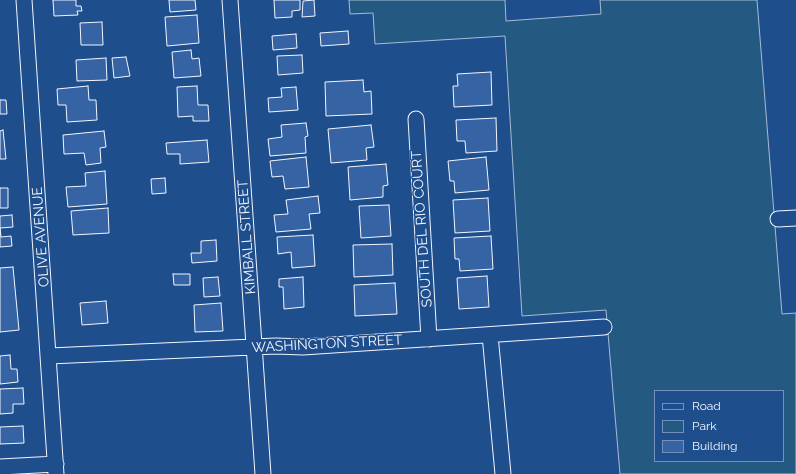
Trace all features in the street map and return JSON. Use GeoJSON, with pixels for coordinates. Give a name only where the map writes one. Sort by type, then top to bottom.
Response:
{"type":"FeatureCollection","features":[{"type":"Feature","properties":{"kind":"street","name":"OLIVE AVENUE"},"geometry":{"type":"LineString","coordinates":[[24,0],[56,469]]}},
{"type":"Feature","properties":{"kind":"street","name":"KIMBALL STREET"},"geometry":{"type":"LineString","coordinates":[[230,0],[263,474]]}},
{"type":"Feature","properties":{"kind":"street","name":"SOUTH DEL RIO COURT"},"geometry":{"type":"LineString","coordinates":[[416,119],[429,339]]}},
{"type":"Feature","properties":{"kind":"street"},"geometry":{"type":"LineString","coordinates":[[778,219],[796,218]]}},
{"type":"Feature","properties":{"kind":"street","name":"WASHINGTON STREET"},"geometry":{"type":"LineString","coordinates":[[49,356],[255,347],[303,347],[604,327]]}},
{"type":"Feature","properties":{"kind":"street"},"geometry":{"type":"LineString","coordinates":[[490,335],[503,474]]}},
{"type":"Feature","properties":{"kind":"street"},"geometry":{"type":"LineString","coordinates":[[0,467],[56,469]]}},
{"type":"Feature","properties":{"kind":"green space"},"geometry":{"type":"Polygon","coordinates":[[[349,0],[505,0],[506,21],[601,14],[600,0],[757,0],[782,314],[796,313],[796,474],[620,474],[606,310],[522,316],[505,36],[375,44],[373,13],[350,14],[349,0]]]}},
{"type":"Feature","properties":{"kind":"building"},"geometry":{"type":"Polygon","coordinates":[[[53,0],[76,0],[76,6],[81,6],[82,11],[77,11],[78,15],[54,16],[53,0]]]}},
{"type":"Feature","properties":{"kind":"building"},"geometry":{"type":"Polygon","coordinates":[[[169,0],[195,0],[196,10],[170,12],[169,0]]]}},
{"type":"Feature","properties":{"kind":"building"},"geometry":{"type":"Polygon","coordinates":[[[274,0],[300,0],[300,10],[292,11],[292,17],[275,18],[274,0]]]}},
{"type":"Feature","properties":{"kind":"building"},"geometry":{"type":"Polygon","coordinates":[[[314,0],[315,16],[302,17],[303,1],[314,0]]]}},
{"type":"Feature","properties":{"kind":"building"},"geometry":{"type":"Polygon","coordinates":[[[197,15],[199,43],[167,46],[165,17],[197,15]]]}},
{"type":"Feature","properties":{"kind":"building"},"geometry":{"type":"Polygon","coordinates":[[[102,22],[103,45],[81,45],[80,23],[102,22]]]}},
{"type":"Feature","properties":{"kind":"building"},"geometry":{"type":"Polygon","coordinates":[[[348,31],[349,44],[321,46],[320,33],[348,31]]]}},
{"type":"Feature","properties":{"kind":"building"},"geometry":{"type":"Polygon","coordinates":[[[296,34],[297,48],[273,50],[272,36],[296,34]]]}},
{"type":"Feature","properties":{"kind":"building"},"geometry":{"type":"Polygon","coordinates":[[[191,50],[192,59],[199,58],[201,76],[174,78],[172,52],[191,50]]]}},
{"type":"Feature","properties":{"kind":"building"},"geometry":{"type":"Polygon","coordinates":[[[302,55],[303,73],[278,75],[277,56],[302,55]]]}},
{"type":"Feature","properties":{"kind":"building"},"geometry":{"type":"Polygon","coordinates":[[[126,57],[130,76],[114,78],[112,58],[126,57]]]}},
{"type":"Feature","properties":{"kind":"building"},"geometry":{"type":"Polygon","coordinates":[[[106,58],[107,80],[77,81],[76,60],[106,58]]]}},
{"type":"Feature","properties":{"kind":"building"},"geometry":{"type":"Polygon","coordinates":[[[491,72],[492,105],[454,107],[453,86],[458,86],[457,74],[491,72]]]}},
{"type":"Feature","properties":{"kind":"building"},"geometry":{"type":"Polygon","coordinates":[[[363,80],[364,92],[371,91],[372,114],[326,116],[325,82],[363,80]]]}},
{"type":"Feature","properties":{"kind":"building"},"geometry":{"type":"Polygon","coordinates":[[[88,86],[89,100],[96,100],[97,120],[67,122],[66,105],[58,105],[57,89],[88,86]]]}},
{"type":"Feature","properties":{"kind":"building"},"geometry":{"type":"Polygon","coordinates":[[[197,86],[198,105],[208,105],[209,121],[193,121],[193,116],[178,117],[177,87],[197,86]]]}},
{"type":"Feature","properties":{"kind":"building"},"geometry":{"type":"Polygon","coordinates":[[[296,87],[298,110],[269,112],[268,98],[282,97],[281,88],[296,87]]]}},
{"type":"Feature","properties":{"kind":"building"},"geometry":{"type":"Polygon","coordinates":[[[0,100],[6,100],[7,114],[0,114],[0,100]]]}},
{"type":"Feature","properties":{"kind":"building"},"geometry":{"type":"Polygon","coordinates":[[[496,118],[497,151],[466,153],[465,141],[457,141],[456,120],[496,118]]]}},
{"type":"Feature","properties":{"kind":"building"},"geometry":{"type":"Polygon","coordinates":[[[306,123],[308,136],[305,137],[306,153],[270,156],[268,139],[282,137],[281,125],[306,123]]]}},
{"type":"Feature","properties":{"kind":"building"},"geometry":{"type":"Polygon","coordinates":[[[371,125],[374,147],[366,148],[367,160],[331,163],[328,129],[371,125]]]}},
{"type":"Feature","properties":{"kind":"building"},"geometry":{"type":"Polygon","coordinates":[[[3,130],[6,159],[0,159],[0,131],[3,130]]]}},
{"type":"Feature","properties":{"kind":"building"},"geometry":{"type":"Polygon","coordinates":[[[104,131],[106,147],[100,148],[101,163],[86,165],[84,153],[64,154],[63,135],[104,131]]]}},
{"type":"Feature","properties":{"kind":"building"},"geometry":{"type":"Polygon","coordinates":[[[207,140],[209,162],[180,164],[180,154],[167,154],[166,143],[207,140]]]}},
{"type":"Feature","properties":{"kind":"building"},"geometry":{"type":"Polygon","coordinates":[[[306,157],[309,187],[285,189],[283,176],[272,177],[270,161],[306,157]]]}},
{"type":"Feature","properties":{"kind":"building"},"geometry":{"type":"Polygon","coordinates":[[[486,157],[489,190],[455,193],[454,181],[450,181],[448,161],[486,157]]]}},
{"type":"Feature","properties":{"kind":"building"},"geometry":{"type":"Polygon","coordinates":[[[386,164],[388,185],[383,186],[383,197],[350,200],[348,167],[386,164]]]}},
{"type":"Feature","properties":{"kind":"building"},"geometry":{"type":"Polygon","coordinates":[[[105,171],[107,204],[68,207],[66,187],[86,186],[85,173],[105,171]]]}},
{"type":"Feature","properties":{"kind":"building"},"geometry":{"type":"Polygon","coordinates":[[[165,178],[166,193],[152,194],[151,179],[165,178]]]}},
{"type":"Feature","properties":{"kind":"building"},"geometry":{"type":"Polygon","coordinates":[[[0,188],[8,188],[8,208],[0,208],[0,188]]]}},
{"type":"Feature","properties":{"kind":"building"},"geometry":{"type":"Polygon","coordinates":[[[318,196],[320,213],[309,214],[311,229],[276,232],[274,215],[288,214],[286,200],[318,196]]]}},
{"type":"Feature","properties":{"kind":"building"},"geometry":{"type":"Polygon","coordinates":[[[488,198],[490,231],[455,233],[453,200],[488,198]]]}},
{"type":"Feature","properties":{"kind":"building"},"geometry":{"type":"Polygon","coordinates":[[[389,205],[391,236],[361,238],[359,206],[389,205]]]}},
{"type":"Feature","properties":{"kind":"building"},"geometry":{"type":"Polygon","coordinates":[[[108,208],[109,233],[73,235],[71,211],[108,208]]]}},
{"type":"Feature","properties":{"kind":"building"},"geometry":{"type":"Polygon","coordinates":[[[12,215],[13,227],[0,228],[0,216],[12,215]]]}},
{"type":"Feature","properties":{"kind":"building"},"geometry":{"type":"Polygon","coordinates":[[[0,228],[1,237],[11,236],[12,246],[0,247],[0,228]]]}},
{"type":"Feature","properties":{"kind":"building"},"geometry":{"type":"Polygon","coordinates":[[[313,235],[315,266],[292,268],[291,252],[278,254],[277,237],[313,235]]]}},
{"type":"Feature","properties":{"kind":"building"},"geometry":{"type":"Polygon","coordinates":[[[491,236],[493,269],[460,271],[459,259],[455,259],[454,238],[491,236]]]}},
{"type":"Feature","properties":{"kind":"building"},"geometry":{"type":"Polygon","coordinates":[[[216,240],[217,261],[192,263],[191,253],[201,253],[201,241],[216,240]]]}},
{"type":"Feature","properties":{"kind":"building"},"geometry":{"type":"Polygon","coordinates":[[[392,244],[393,275],[354,277],[353,245],[392,244]]]}},
{"type":"Feature","properties":{"kind":"building"},"geometry":{"type":"Polygon","coordinates":[[[13,267],[19,330],[0,332],[0,268],[13,267]]]}},
{"type":"Feature","properties":{"kind":"building"},"geometry":{"type":"Polygon","coordinates":[[[173,274],[190,274],[190,285],[174,285],[173,274]]]}},
{"type":"Feature","properties":{"kind":"building"},"geometry":{"type":"Polygon","coordinates":[[[487,276],[489,307],[459,309],[457,278],[487,276]]]}},
{"type":"Feature","properties":{"kind":"building"},"geometry":{"type":"Polygon","coordinates":[[[218,277],[220,296],[204,297],[203,278],[218,277]]]}},
{"type":"Feature","properties":{"kind":"building"},"geometry":{"type":"Polygon","coordinates":[[[303,277],[304,307],[284,309],[283,287],[279,287],[279,279],[303,277]]]}},
{"type":"Feature","properties":{"kind":"building"},"geometry":{"type":"Polygon","coordinates":[[[395,283],[397,314],[355,316],[354,285],[395,283]]]}},
{"type":"Feature","properties":{"kind":"building"},"geometry":{"type":"Polygon","coordinates":[[[106,301],[108,323],[82,325],[80,303],[106,301]]]}},
{"type":"Feature","properties":{"kind":"building"},"geometry":{"type":"Polygon","coordinates":[[[221,303],[223,331],[195,332],[194,305],[221,303]]]}},
{"type":"Feature","properties":{"kind":"building"},"geometry":{"type":"Polygon","coordinates":[[[10,355],[11,369],[17,369],[18,382],[0,384],[0,356],[10,355]]]}},
{"type":"Feature","properties":{"kind":"building"},"geometry":{"type":"Polygon","coordinates":[[[23,388],[24,404],[13,404],[13,413],[0,414],[0,389],[23,388]]]}},
{"type":"Feature","properties":{"kind":"building"},"geometry":{"type":"Polygon","coordinates":[[[23,426],[24,443],[0,444],[0,427],[23,426]]]}}]}
